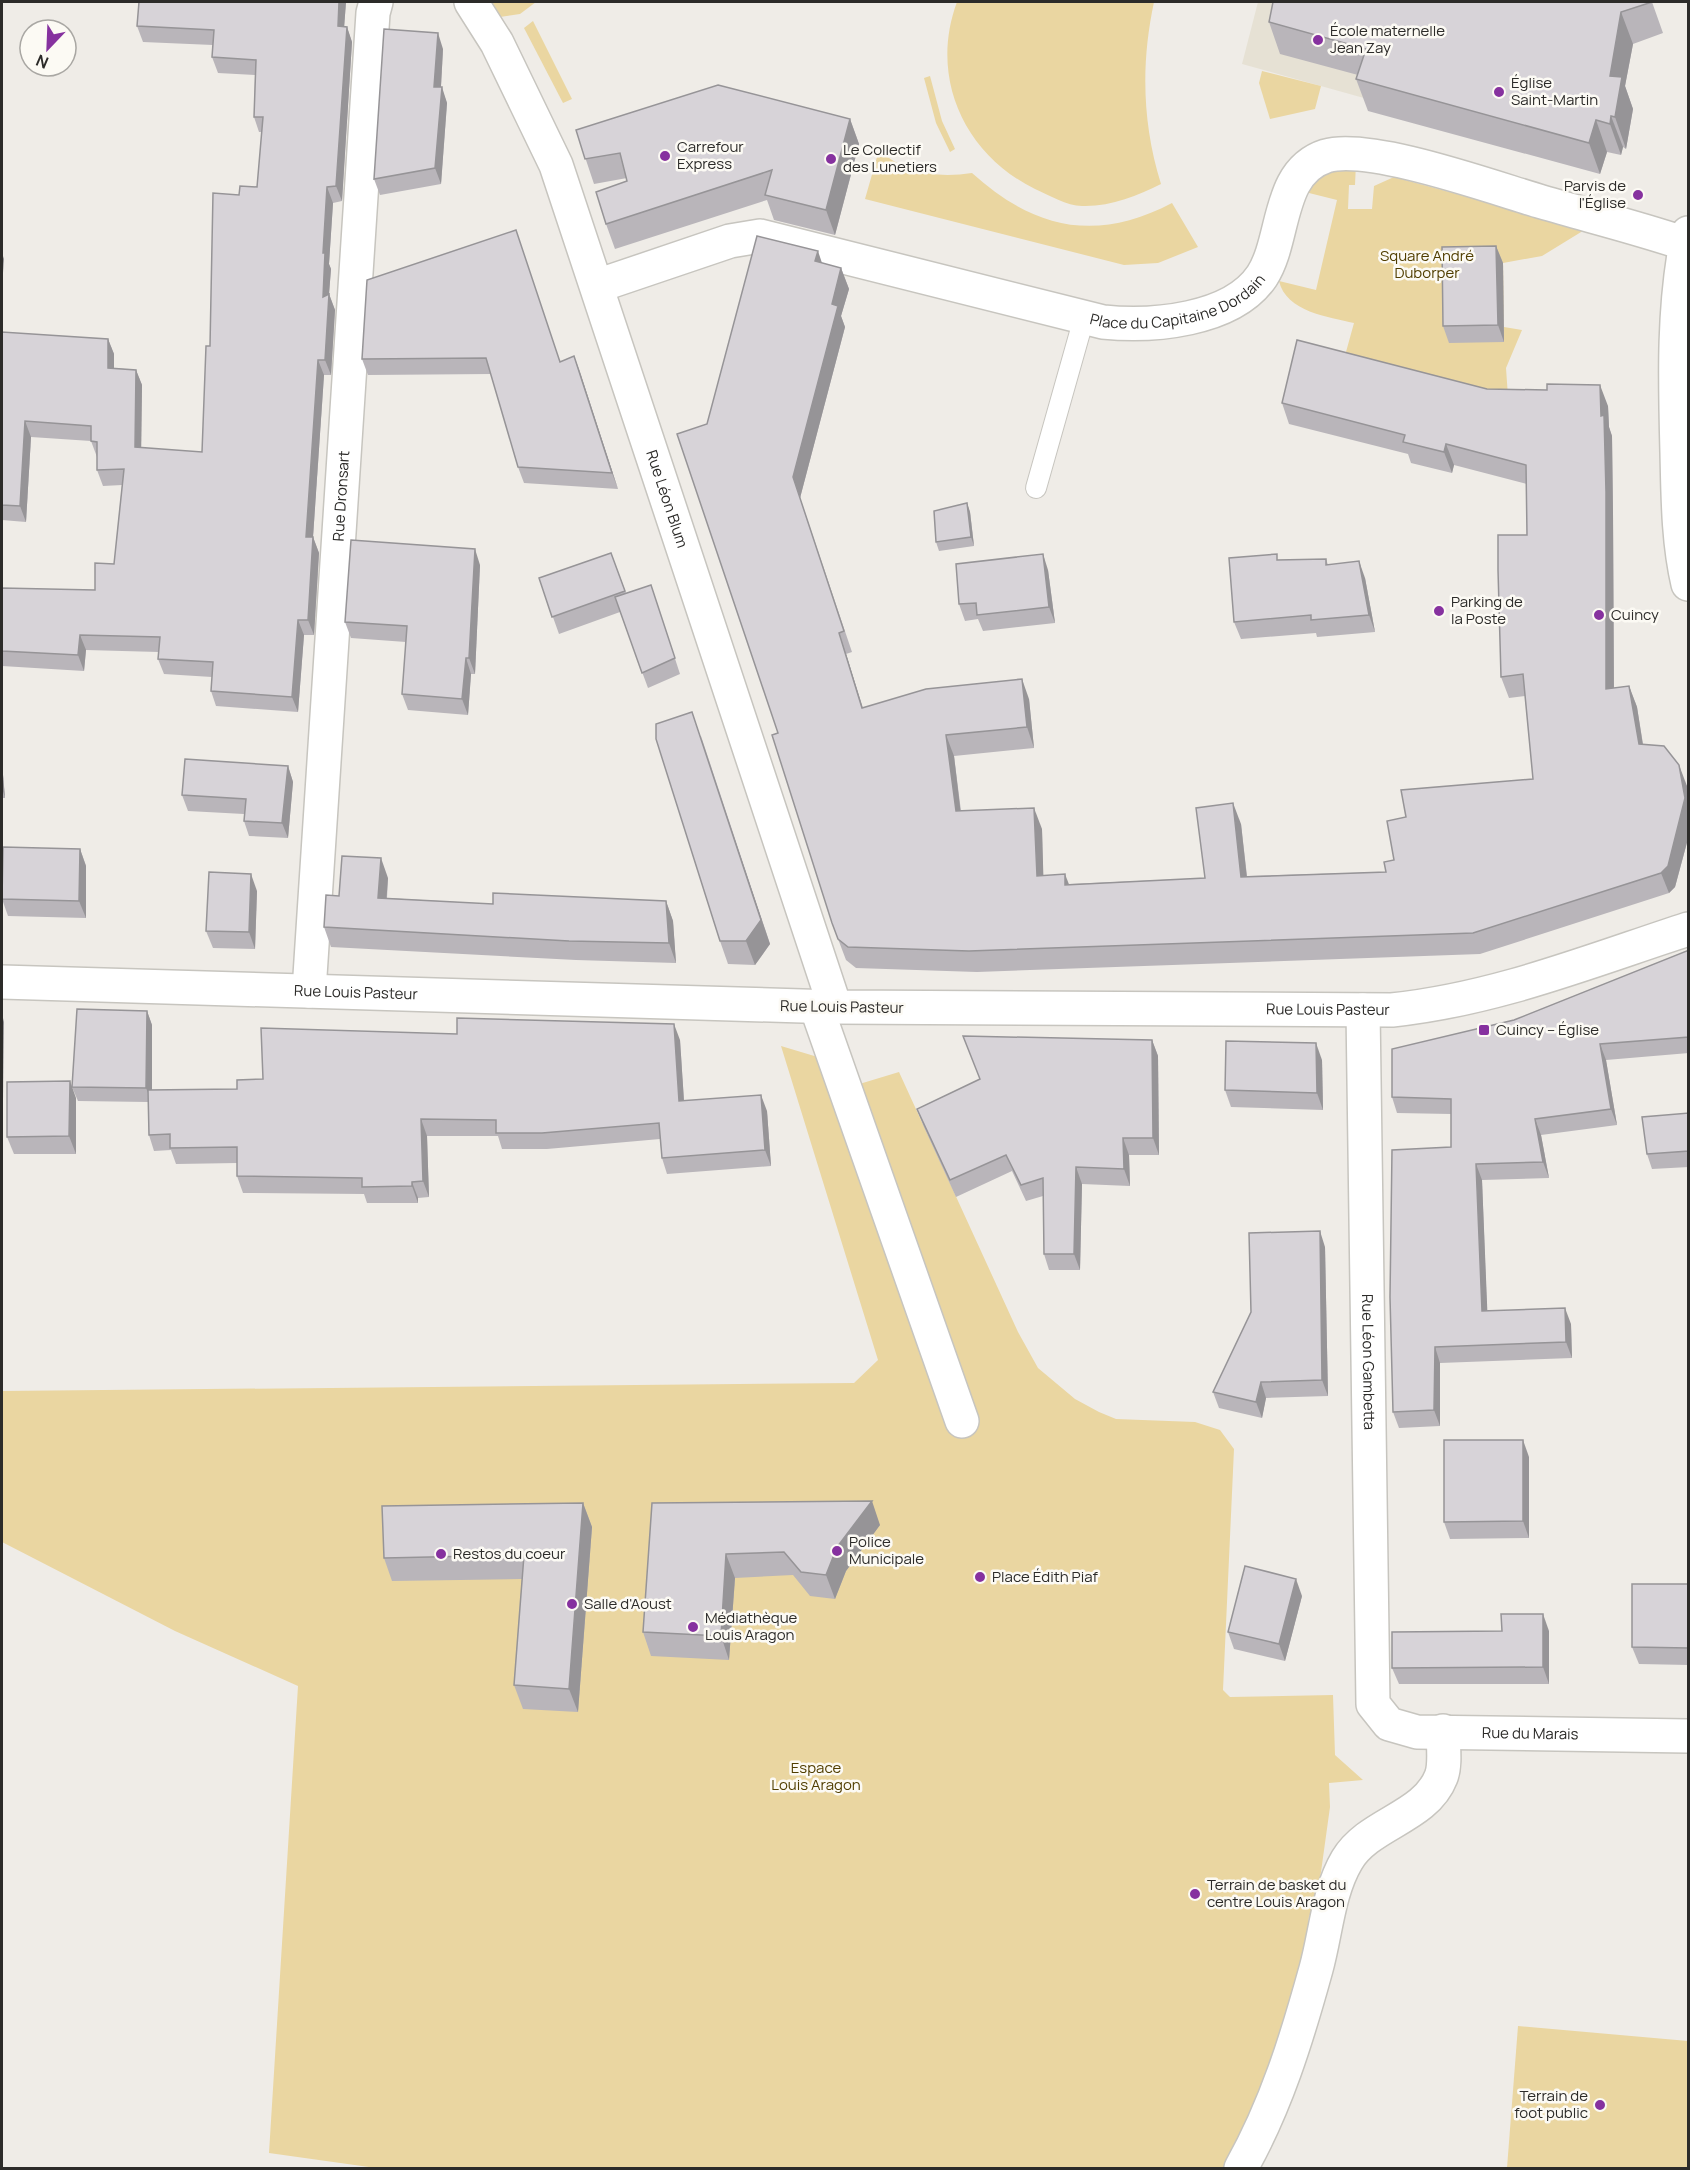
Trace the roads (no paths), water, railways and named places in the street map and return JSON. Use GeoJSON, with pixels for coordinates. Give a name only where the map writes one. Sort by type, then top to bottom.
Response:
{"type":"FeatureCollection","features":[{"type":"Feature","properties":{"kind":"street","name":"Rue Dronsart"},"geometry":{"type":"LineString","coordinates":[[309,991],[376,2]]}},
{"type":"Feature","properties":{"kind":"street","name":"Rue Léon Blum"},"geometry":{"type":"LineString","coordinates":[[471,2],[497,43],[556,165],[962,1421]]}},
{"type":"Feature","properties":{"kind":"street","name":"Place du Capitaine Dordain"},"geometry":{"type":"LineString","coordinates":[[597,286],[730,242],[760,236],[1084,318],[1122,324],[1172,322],[1239,298],[1256,284],[1267,266],[1289,194],[1299,175],[1323,157],[1340,152],[1413,165],[1687,238]]}},
{"type":"Feature","properties":{"kind":"street"},"geometry":{"type":"LineString","coordinates":[[1687,238],[1680,294],[1675,386],[1678,514],[1689,584]]}},
{"type":"Feature","properties":{"kind":"street","name":"Rue Louis Pasteur"},"geometry":{"type":"LineString","coordinates":[[2,982],[826,1006],[1363,1011],[1423,1007],[1504,990],[1683,929]]}},
{"type":"Feature","properties":{"kind":"street","name":"Rue Léon Gambetta"},"geometry":{"type":"LineString","coordinates":[[1363,1011],[1370,1686],[1373,1704],[1378,1714]]}},
{"type":"Feature","properties":{"kind":"street","name":"Rue du Marais"},"geometry":{"type":"LineString","coordinates":[[1378,1714],[1389,1724],[1417,1732],[1689,1736]]}},
{"type":"Feature","properties":{"kind":"street"},"geometry":{"type":"LineString","coordinates":[[1241,2169],[1261,2132],[1295,2043],[1335,1889],[1348,1859],[1366,1839],[1413,1810],[1435,1789],[1442,1775],[1443,1731]]}},
{"type":"Feature","properties":{"kind":"lane"},"geometry":{"type":"LineString","coordinates":[[1036,488],[1084,318]]}},
{"type":"Feature","properties":{"kind":"place","name":"École maternelle Jean Zay"},"geometry":{"type":"Point","coordinates":[1318,40]}},
{"type":"Feature","properties":{"kind":"place","name":"Église Saint-Martin"},"geometry":{"type":"Point","coordinates":[1499,92]}},
{"type":"Feature","properties":{"kind":"place","name":"Carrefour Express"},"geometry":{"type":"Point","coordinates":[665,156]}},
{"type":"Feature","properties":{"kind":"place","name":"Le Collectif des Lunetiers"},"geometry":{"type":"Point","coordinates":[831,159]}},
{"type":"Feature","properties":{"kind":"place","name":"Parvis de l'Église"},"geometry":{"type":"Point","coordinates":[1638,195]}},
{"type":"Feature","properties":{"kind":"place","name":"Parking de la Poste"},"geometry":{"type":"Point","coordinates":[1439,611]}},
{"type":"Feature","properties":{"kind":"place","name":"Cuincy"},"geometry":{"type":"Point","coordinates":[1599,615]}},
{"type":"Feature","properties":{"kind":"place","name":"Cuincy – Église"},"geometry":{"type":"Point","coordinates":[1484,1030]}},
{"type":"Feature","properties":{"kind":"place","name":"Police Municipale"},"geometry":{"type":"Point","coordinates":[837,1551]}},
{"type":"Feature","properties":{"kind":"place","name":"Restos du coeur"},"geometry":{"type":"Point","coordinates":[441,1554]}},
{"type":"Feature","properties":{"kind":"place","name":"Place Édith Piaf"},"geometry":{"type":"Point","coordinates":[980,1577]}},
{"type":"Feature","properties":{"kind":"place","name":"Salle d'Aoust"},"geometry":{"type":"Point","coordinates":[572,1604]}},
{"type":"Feature","properties":{"kind":"place","name":"Médiathèque Louis Aragon"},"geometry":{"type":"Point","coordinates":[693,1627]}},
{"type":"Feature","properties":{"kind":"place","name":"Terrain de basket du centre Louis Aragon"},"geometry":{"type":"Point","coordinates":[1195,1894]}},
{"type":"Feature","properties":{"kind":"place","name":"Terrain de foot public"},"geometry":{"type":"Point","coordinates":[1600,2105]}},
{"type":"Feature","properties":{"kind":"park label","name":"Square André Duborper"},"geometry":{"type":"Point","coordinates":[1427,264]}},
{"type":"Feature","properties":{"kind":"park label","name":"Espace Louis Aragon"},"geometry":{"type":"Point","coordinates":[816,1776]}}]}
